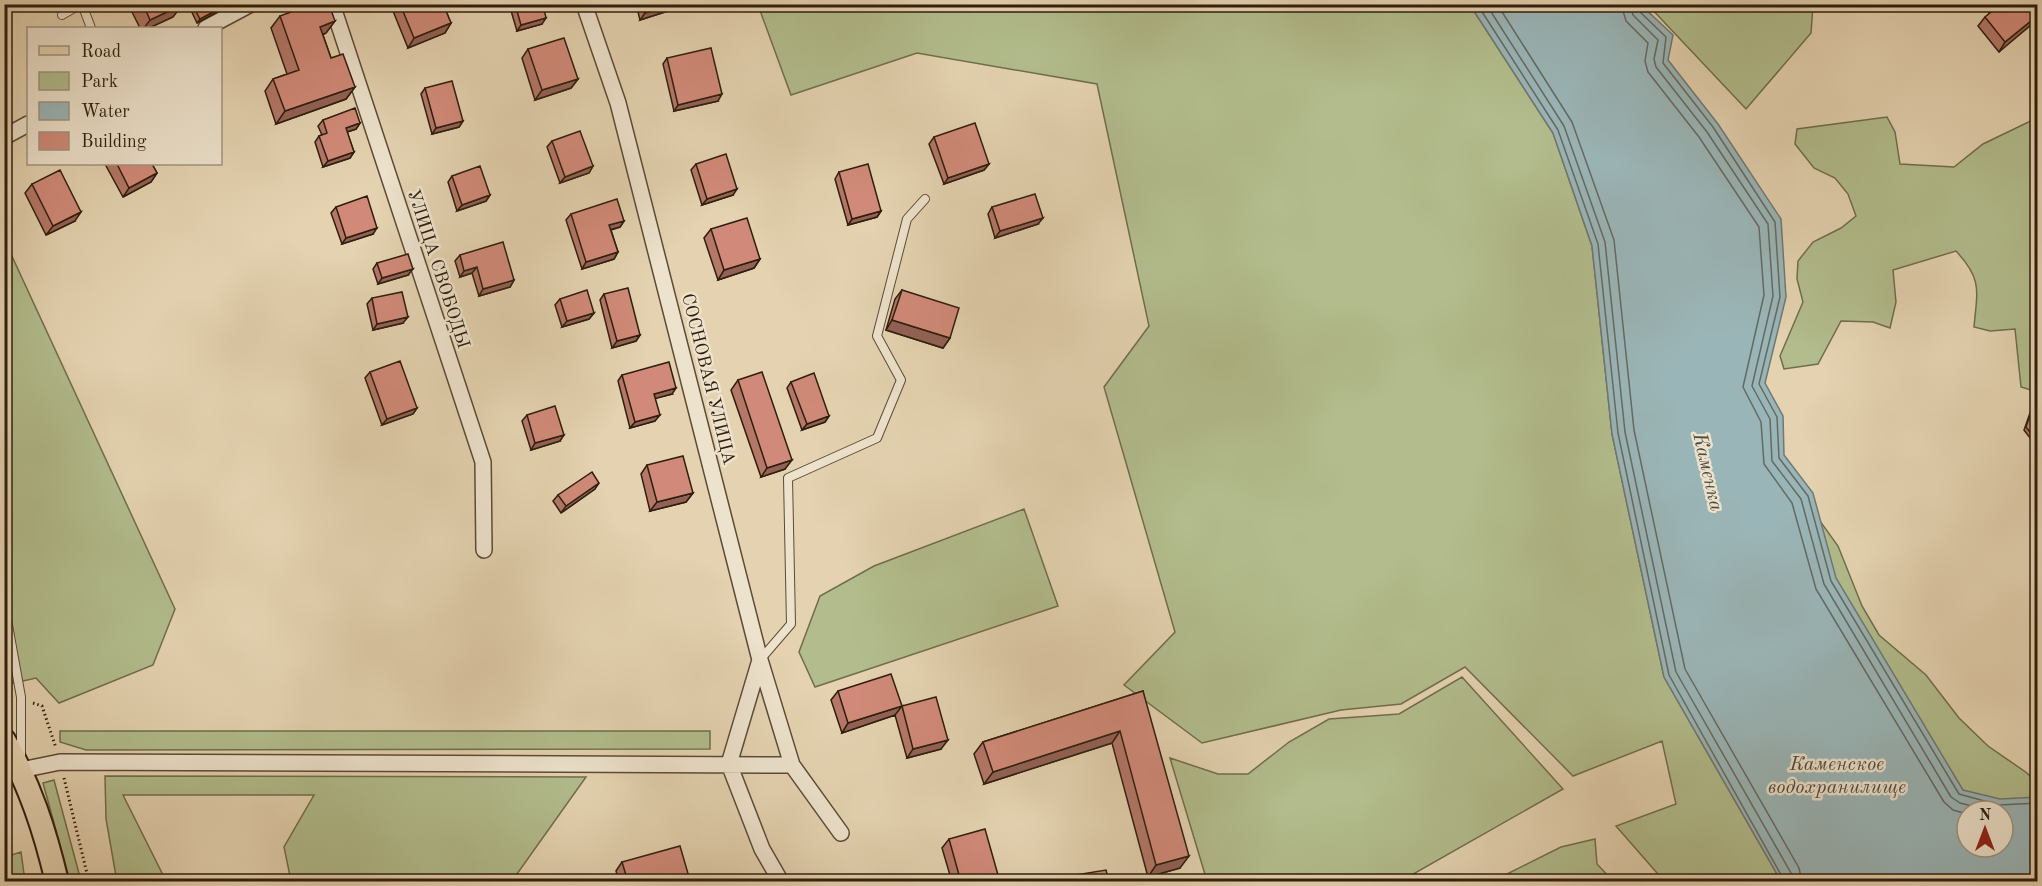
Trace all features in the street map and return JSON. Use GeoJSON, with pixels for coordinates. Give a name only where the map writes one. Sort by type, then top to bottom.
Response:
{"type":"FeatureCollection","features":[{"type":"Feature","properties":{"kind":"main road"},"geometry":{"type":"LineString","coordinates":[[4,740],[21,770],[45,829],[57,882]]}},
{"type":"Feature","properties":{"kind":"street"},"geometry":{"type":"LineString","coordinates":[[208,27],[251,4]]}},
{"type":"Feature","properties":{"kind":"street","name":"УЛИЦА СВОБОДЫ"},"geometry":{"type":"LineString","coordinates":[[332,4],[483,462],[484,550]]}},
{"type":"Feature","properties":{"kind":"street","name":"СОСНОВАЯ УЛИЦА"},"geometry":{"type":"LineString","coordinates":[[584,4],[618,103],[760,660],[792,765],[842,833]]}},
{"type":"Feature","properties":{"kind":"street"},"geometry":{"type":"LineString","coordinates":[[4,137],[27,125]]}},
{"type":"Feature","properties":{"kind":"street"},"geometry":{"type":"LineString","coordinates":[[760,660],[729,764],[762,849],[781,882]]}},
{"type":"Feature","properties":{"kind":"street"},"geometry":{"type":"LineString","coordinates":[[21,770],[60,762],[792,765]]}},
{"type":"Feature","properties":{"kind":"lane"},"geometry":{"type":"LineString","coordinates":[[62,15],[81,4],[91,27]]}},
{"type":"Feature","properties":{"kind":"lane"},"geometry":{"type":"LineString","coordinates":[[760,660],[790,624],[788,478],[877,438],[901,380],[877,336],[907,219],[925,199]]}},
{"type":"Feature","properties":{"kind":"lane"},"geometry":{"type":"LineString","coordinates":[[4,603],[21,697],[21,770]]}},
{"type":"Feature","properties":{"kind":"green space"},"geometry":{"type":"Polygon","coordinates":[[[758,5],[1470,5],[1553,133],[1592,246],[1612,434],[1664,677],[1781,881],[1664,881],[1616,826],[1676,804],[1662,741],[1573,776],[1465,667],[1401,704],[1341,710],[1202,743],[1124,685],[1175,632],[1104,387],[1149,326],[1097,84],[917,53],[791,95],[758,5]]]}},
{"type":"Feature","properties":{"kind":"green space"},"geometry":{"type":"Polygon","coordinates":[[[1648,5],[1813,5],[1811,33],[1746,109],[1648,5]]]}},
{"type":"Feature","properties":{"kind":"green space"},"geometry":{"type":"Polygon","coordinates":[[[1887,117],[1895,132],[1900,164],[1954,167],[1983,144],[2037,118],[2037,392],[2021,387],[2015,329],[1990,331],[1974,327],[1976,286],[1971,270],[1956,251],[1893,270],[1896,302],[1890,328],[1873,322],[1841,321],[1818,364],[1784,369],[1780,356],[1803,302],[1797,279],[1798,261],[1813,242],[1841,228],[1856,216],[1848,194],[1835,178],[1814,168],[1795,144],[1797,129],[1887,117]]]}},
{"type":"Feature","properties":{"kind":"green space"},"geometry":{"type":"Polygon","coordinates":[[[4,239],[175,609],[153,665],[59,703],[36,678],[5,685],[4,239]]]}},
{"type":"Feature","properties":{"kind":"green space"},"geometry":{"type":"Polygon","coordinates":[[[1807,503],[1838,546],[1862,606],[1879,635],[1926,675],[1959,718],[1988,746],[2027,773],[2037,784],[2037,816],[2015,808],[2015,799],[1961,799],[1836,599],[1807,503]]]}},
{"type":"Feature","properties":{"kind":"green space"},"geometry":{"type":"Polygon","coordinates":[[[1024,509],[1058,606],[815,687],[799,652],[820,596],[874,566],[1024,509]]]}},
{"type":"Feature","properties":{"kind":"green space"},"geometry":{"type":"Polygon","coordinates":[[[1462,677],[1563,789],[1401,881],[1207,881],[1170,758],[1218,774],[1248,774],[1289,742],[1329,719],[1399,714],[1462,677]]]}},
{"type":"Feature","properties":{"kind":"green space"},"geometry":{"type":"Polygon","coordinates":[[[60,731],[710,731],[710,749],[86,750],[60,742],[60,731]]]}},
{"type":"Feature","properties":{"kind":"green space"},"geometry":{"type":"Polygon","coordinates":[[[105,776],[586,777],[512,881],[291,881],[284,847],[314,795],[123,795],[166,881],[117,882],[106,819],[105,776]]]}},
{"type":"Feature","properties":{"kind":"green space"},"geometry":{"type":"Polygon","coordinates":[[[54,780],[81,881],[70,881],[43,783],[54,780]]]}},
{"type":"Feature","properties":{"kind":"green space"},"geometry":{"type":"Polygon","coordinates":[[[1595,839],[1597,864],[1613,881],[1493,881],[1561,847],[1595,839]]]}},
{"type":"Feature","properties":{"kind":"green space"},"geometry":{"type":"Polygon","coordinates":[[[21,852],[25,881],[5,881],[5,857],[21,852]]]}},
{"type":"Feature","properties":{"kind":"water","name":"Каменское водохранилище"},"geometry":{"type":"Polygon","coordinates":[[[1470,5],[1641,5],[1673,35],[1668,60],[1718,124],[1781,219],[1786,297],[1765,383],[1783,416],[1784,455],[1813,493],[1836,578],[1963,790],[2000,799],[2037,797],[2037,881],[1781,881],[1664,677],[1612,434],[1592,246],[1553,133],[1470,5]]]}},
{"type":"Feature","properties":{"kind":"building"},"geometry":{"type":"Polygon","coordinates":[[[143,4],[182,4],[182,5],[150,20],[143,4]]]}},
{"type":"Feature","properties":{"kind":"building"},"geometry":{"type":"Polygon","coordinates":[[[192,4],[228,4],[200,19],[192,4]]]}},
{"type":"Feature","properties":{"kind":"building"},"geometry":{"type":"Polygon","coordinates":[[[313,4],[329,4],[335,21],[320,27],[331,58],[343,54],[355,87],[285,111],[273,79],[299,70],[280,16],[313,4]]]}},
{"type":"Feature","properties":{"kind":"building"},"geometry":{"type":"Polygon","coordinates":[[[400,4],[443,4],[451,23],[414,38],[400,4]]]}},
{"type":"Feature","properties":{"kind":"building"},"geometry":{"type":"Polygon","coordinates":[[[515,4],[543,4],[546,18],[521,25],[515,4]]]}},
{"type":"Feature","properties":{"kind":"building"},"geometry":{"type":"Polygon","coordinates":[[[642,4],[672,4],[645,13],[642,4]]]}},
{"type":"Feature","properties":{"kind":"building"},"geometry":{"type":"Polygon","coordinates":[[[1995,4],[2037,4],[2037,16],[2005,42],[1985,17],[1996,8],[1995,4]]]}},
{"type":"Feature","properties":{"kind":"building"},"geometry":{"type":"Polygon","coordinates":[[[564,38],[578,79],[542,90],[528,49],[564,38]]]}},
{"type":"Feature","properties":{"kind":"building"},"geometry":{"type":"Polygon","coordinates":[[[711,48],[722,94],[678,105],[667,58],[711,48]]]}},
{"type":"Feature","properties":{"kind":"building"},"geometry":{"type":"Polygon","coordinates":[[[452,81],[463,121],[436,128],[425,88],[452,81]]]}},
{"type":"Feature","properties":{"kind":"building"},"geometry":{"type":"Polygon","coordinates":[[[355,108],[360,123],[346,128],[354,152],[328,161],[319,136],[327,133],[323,120],[355,108]]]}},
{"type":"Feature","properties":{"kind":"building"},"geometry":{"type":"Polygon","coordinates":[[[975,123],[989,164],[948,178],[934,137],[975,123]]]}},
{"type":"Feature","properties":{"kind":"building"},"geometry":{"type":"Polygon","coordinates":[[[580,131],[593,166],[565,177],[552,141],[580,131]]]}},
{"type":"Feature","properties":{"kind":"building"},"geometry":{"type":"Polygon","coordinates":[[[726,154],[737,189],[707,199],[696,164],[726,154]]]}},
{"type":"Feature","properties":{"kind":"building"},"geometry":{"type":"Polygon","coordinates":[[[868,164],[881,211],[852,219],[839,172],[868,164]]]}},
{"type":"Feature","properties":{"kind":"building"},"geometry":{"type":"Polygon","coordinates":[[[118,165],[153,165],[157,173],[129,188],[118,165]]]}},
{"type":"Feature","properties":{"kind":"building"},"geometry":{"type":"Polygon","coordinates":[[[480,166],[490,195],[462,205],[452,176],[480,166]]]}},
{"type":"Feature","properties":{"kind":"building"},"geometry":{"type":"Polygon","coordinates":[[[60,170],[81,212],[53,226],[32,184],[60,170]]]}},
{"type":"Feature","properties":{"kind":"building"},"geometry":{"type":"Polygon","coordinates":[[[1035,194],[1043,218],[1000,231],[992,207],[1035,194]]]}},
{"type":"Feature","properties":{"kind":"building"},"geometry":{"type":"Polygon","coordinates":[[[367,196],[377,228],[346,238],[336,207],[367,196]]]}},
{"type":"Feature","properties":{"kind":"building"},"geometry":{"type":"Polygon","coordinates":[[[617,199],[624,221],[609,225],[618,252],[586,262],[571,214],[617,199]]]}},
{"type":"Feature","properties":{"kind":"building"},"geometry":{"type":"Polygon","coordinates":[[[747,218],[760,259],[724,270],[711,229],[747,218]]]}},
{"type":"Feature","properties":{"kind":"building"},"geometry":{"type":"Polygon","coordinates":[[[503,242],[514,280],[483,289],[477,267],[464,271],[460,255],[503,242]]]}},
{"type":"Feature","properties":{"kind":"building"},"geometry":{"type":"Polygon","coordinates":[[[408,254],[413,269],[382,278],[377,263],[408,254]]]}},
{"type":"Feature","properties":{"kind":"building"},"geometry":{"type":"Polygon","coordinates":[[[628,288],[640,335],[617,341],[604,294],[628,288]]]}},
{"type":"Feature","properties":{"kind":"building"},"geometry":{"type":"Polygon","coordinates":[[[587,290],[594,313],[567,321],[560,299],[587,290]]]}},
{"type":"Feature","properties":{"kind":"building"},"geometry":{"type":"Polygon","coordinates":[[[902,290],[959,308],[950,338],[892,320],[902,290]]]}},
{"type":"Feature","properties":{"kind":"building"},"geometry":{"type":"Polygon","coordinates":[[[402,292],[408,317],[377,324],[372,298],[402,292]]]}},
{"type":"Feature","properties":{"kind":"building"},"geometry":{"type":"Polygon","coordinates":[[[400,361],[417,408],[387,419],[370,372],[400,361]]]}},
{"type":"Feature","properties":{"kind":"building"},"geometry":{"type":"Polygon","coordinates":[[[669,362],[676,388],[654,394],[660,415],[635,422],[622,375],[669,362]]]}},
{"type":"Feature","properties":{"kind":"building"},"geometry":{"type":"Polygon","coordinates":[[[762,372],[792,460],[767,468],[738,380],[762,372]]]}},
{"type":"Feature","properties":{"kind":"building"},"geometry":{"type":"Polygon","coordinates":[[[814,373],[829,416],[807,424],[791,382],[814,373]]]}},
{"type":"Feature","properties":{"kind":"building"},"geometry":{"type":"Polygon","coordinates":[[[2037,395],[2037,441],[2026,427],[2037,395]]]}},
{"type":"Feature","properties":{"kind":"building"},"geometry":{"type":"Polygon","coordinates":[[[555,406],[564,435],[535,443],[527,415],[555,406]]]}},
{"type":"Feature","properties":{"kind":"building"},"geometry":{"type":"Polygon","coordinates":[[[683,456],[693,493],[657,502],[647,465],[683,456]]]}},
{"type":"Feature","properties":{"kind":"building"},"geometry":{"type":"Polygon","coordinates":[[[592,472],[599,483],[566,506],[558,495],[592,472]]]}},
{"type":"Feature","properties":{"kind":"building"},"geometry":{"type":"Polygon","coordinates":[[[891,674],[902,706],[848,723],[838,691],[891,674]]]}},
{"type":"Feature","properties":{"kind":"building"},"geometry":{"type":"Polygon","coordinates":[[[1143,691],[1189,856],[1156,865],[1120,731],[993,772],[983,742],[1143,691]]]}},
{"type":"Feature","properties":{"kind":"building"},"geometry":{"type":"Polygon","coordinates":[[[936,697],[948,740],[913,749],[902,706],[936,697]]]}},
{"type":"Feature","properties":{"kind":"building"},"geometry":{"type":"Polygon","coordinates":[[[985,829],[1000,882],[961,882],[949,839],[985,829]]]}},
{"type":"Feature","properties":{"kind":"building"},"geometry":{"type":"Polygon","coordinates":[[[680,846],[689,877],[673,882],[628,882],[622,862],[680,846]]]}},
{"type":"Feature","properties":{"kind":"building"},"geometry":{"type":"Polygon","coordinates":[[[1106,870],[1109,882],[1076,882],[1075,875],[1106,870]]]}},
{"type":"Feature","properties":{"kind":"building"},"geometry":{"type":"Polygon","coordinates":[[[1066,877],[1067,882],[1041,882],[1066,877]]]}},
{"type":"Feature","properties":{"kind":"water label","name":"Каменка"},"geometry":{"type":"Point","coordinates":[1707,472]}}]}
